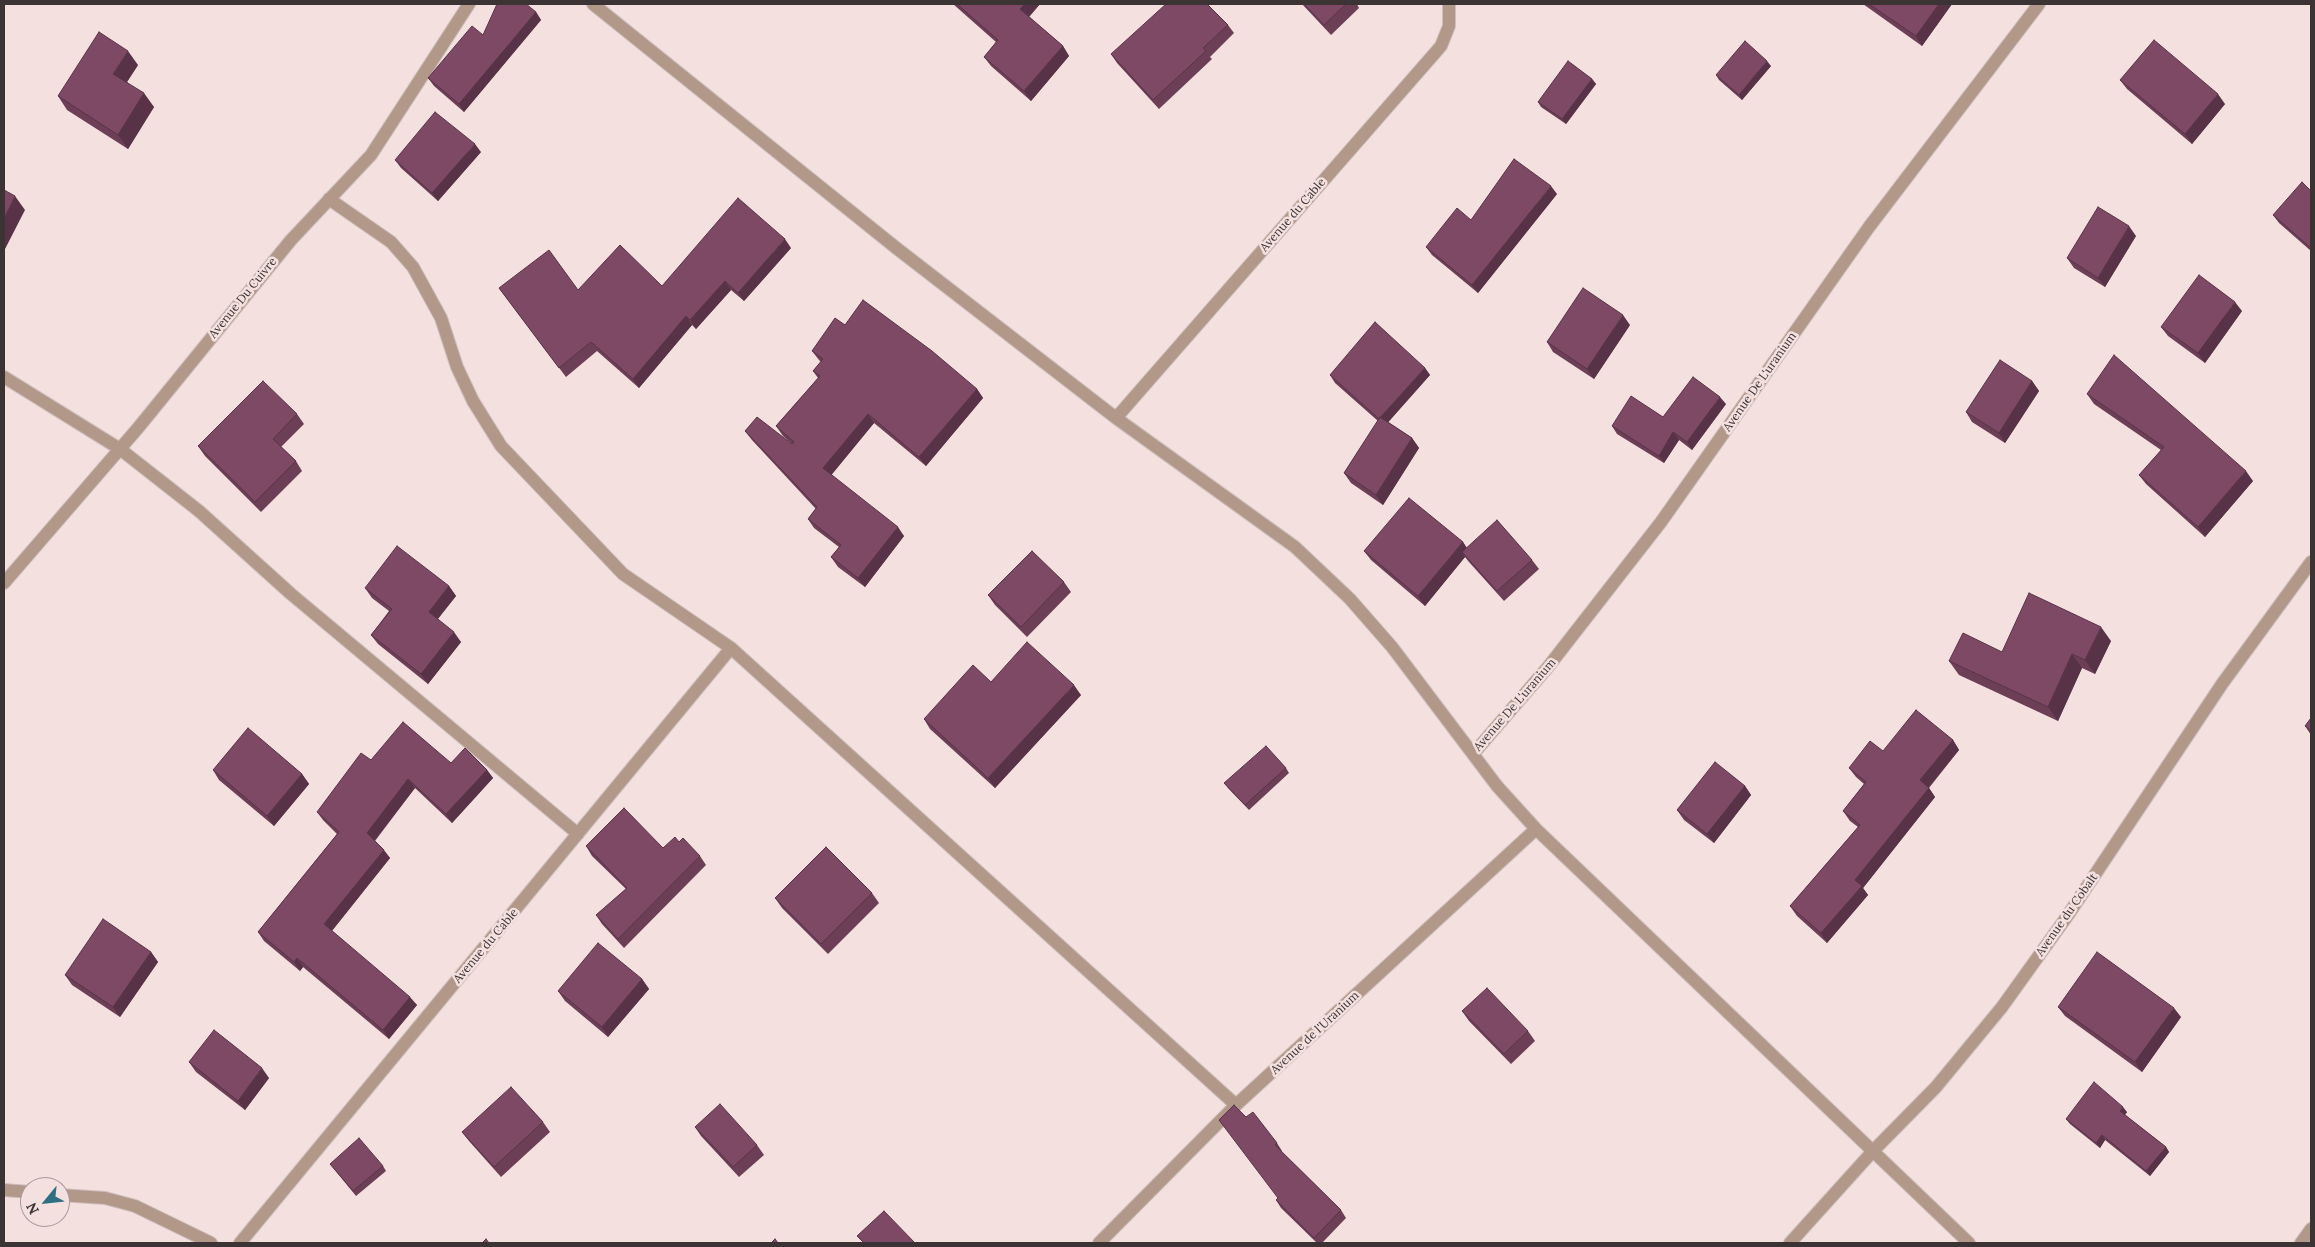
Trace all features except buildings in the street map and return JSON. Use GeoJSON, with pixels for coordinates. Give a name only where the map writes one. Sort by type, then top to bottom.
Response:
{"type":"FeatureCollection","features":[{"type":"Feature","properties":{"kind":"street","name":"Avenue Du Cuivre"},"geometry":{"type":"LineString","coordinates":[[4,583],[120,449],[290,240],[371,154],[469,4]]}},
{"type":"Feature","properties":{"kind":"street"},"geometry":{"type":"LineString","coordinates":[[593,4],[895,247],[1116,418],[1295,547],[1350,599],[1392,648],[1497,786],[1536,829],[1969,1243]]}},
{"type":"Feature","properties":{"kind":"street","name":"Avenue du Cable"},"geometry":{"type":"LineString","coordinates":[[1116,418],[1440,46],[1449,26],[1449,4]]}},
{"type":"Feature","properties":{"kind":"street","name":"Avenue De L'uranium"},"geometry":{"type":"LineString","coordinates":[[1473,754],[1548,667],[1661,522],[1869,227],[2040,4]]}},
{"type":"Feature","properties":{"kind":"street"},"geometry":{"type":"LineString","coordinates":[[329,199],[391,242],[413,267],[441,318],[457,367],[473,401],[501,446],[623,574],[731,648],[1236,1105]]}},
{"type":"Feature","properties":{"kind":"street"},"geometry":{"type":"LineString","coordinates":[[4,378],[120,449],[199,511],[291,594],[578,834]]}},
{"type":"Feature","properties":{"kind":"street","name":"Avenue du Cobalt"},"geometry":{"type":"LineString","coordinates":[[1790,1243],[1873,1151],[1936,1087],[2002,1007],[2068,915],[2222,684],[2311,562]]}},
{"type":"Feature","properties":{"kind":"street","name":"Avenue du Cable"},"geometry":{"type":"LineString","coordinates":[[240,1243],[731,648]]}},
{"type":"Feature","properties":{"kind":"street","name":"Avenue de l'Uranium"},"geometry":{"type":"LineString","coordinates":[[1100,1243],[1236,1105],[1536,829]]}},
{"type":"Feature","properties":{"kind":"street"},"geometry":{"type":"LineString","coordinates":[[4,1190],[20,1191]]}},
{"type":"Feature","properties":{"kind":"street"},"geometry":{"type":"LineString","coordinates":[[70,1196],[105,1198],[135,1206],[211,1243]]}},
{"type":"Feature","properties":{"kind":"street"},"geometry":{"type":"LineString","coordinates":[[2301,1243],[2311,1230]]}}]}
